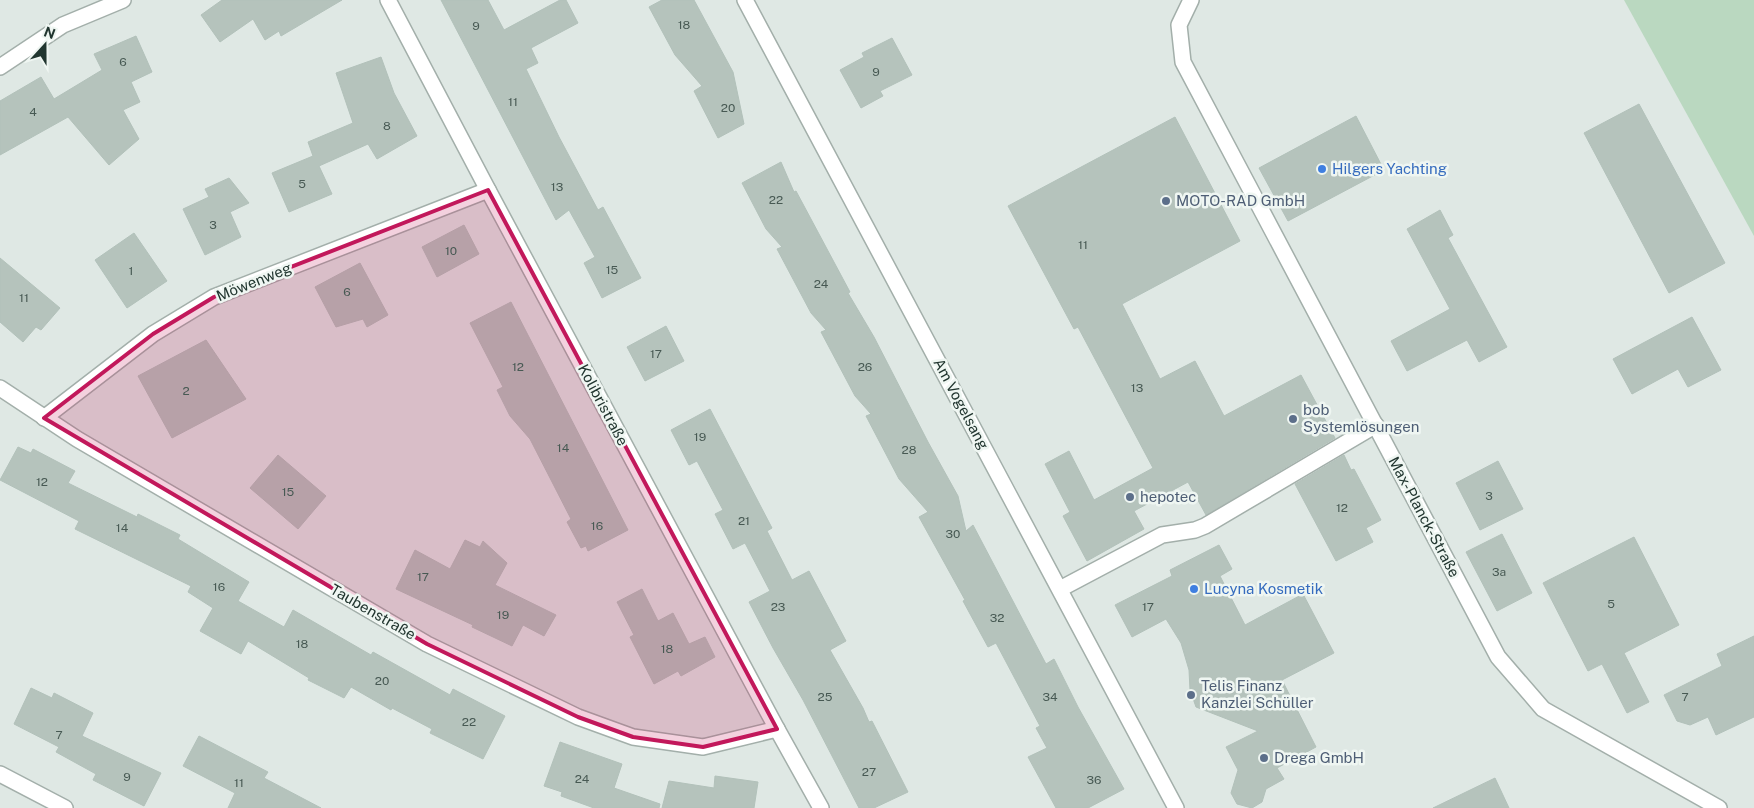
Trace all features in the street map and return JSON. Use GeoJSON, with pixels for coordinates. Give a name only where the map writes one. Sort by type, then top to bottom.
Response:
{"type":"FeatureCollection","features":[{"type":"Feature","properties":{"kind":"street"},"geometry":{"type":"LineString","coordinates":[[0,67],[63,25],[123,0]]}},
{"type":"Feature","properties":{"kind":"street","name":"Kolibristraße"},"geometry":{"type":"LineString","coordinates":[[388,0],[488,190],[821,808]]}},
{"type":"Feature","properties":{"kind":"street","name":"Am Vogelsang"},"geometry":{"type":"LineString","coordinates":[[745,0],[1176,808]]}},
{"type":"Feature","properties":{"kind":"street","name":"Max-Planck-Straße"},"geometry":{"type":"LineString","coordinates":[[1191,0],[1179,25],[1183,62],[1498,657],[1544,710],[1719,808]]}},
{"type":"Feature","properties":{"kind":"street","name":"Möwenweg"},"geometry":{"type":"LineString","coordinates":[[44,418],[152,334],[214,297],[488,190]]}},
{"type":"Feature","properties":{"kind":"street","name":"Taubenstraße"},"geometry":{"type":"LineString","coordinates":[[0,388],[77,439],[426,644],[578,717],[633,737],[703,747],[777,729]]}},
{"type":"Feature","properties":{"kind":"street"},"geometry":{"type":"LineString","coordinates":[[1060,589],[1162,535],[1196,530],[1205,526],[1376,425]]}},
{"type":"Feature","properties":{"kind":"street"},"geometry":{"type":"LineString","coordinates":[[0,774],[65,808]]}},
{"type":"Feature","properties":{"kind":"highlighted area"},"geometry":{"type":"Polygon","coordinates":[[[488,190],[777,729],[703,747],[633,737],[578,717],[427,644],[44,418],[153,334],[214,297],[488,190]]]}},
{"type":"Feature","properties":{"kind":"green space"},"geometry":{"type":"Polygon","coordinates":[[[1624,0],[1754,0],[1754,236],[1624,0]]]}},
{"type":"Feature","properties":{"kind":"building"},"geometry":{"type":"Polygon","coordinates":[[[222,0],[342,0],[281,36],[279,31],[265,40],[253,19],[220,42],[201,15],[222,0]]]}},
{"type":"Feature","properties":{"kind":"building"},"geometry":{"type":"Polygon","coordinates":[[[441,0],[488,0],[504,30],[560,0],[566,0],[578,23],[531,48],[538,63],[526,69],[559,137],[598,210],[603,207],[641,278],[602,298],[584,263],[595,257],[569,210],[556,220],[441,0]]]}},
{"type":"Feature","properties":{"kind":"building"},"geometry":{"type":"Polygon","coordinates":[[[662,0],[694,0],[733,72],[744,124],[718,138],[694,91],[702,86],[675,55],[649,7],[662,0]]]}},
{"type":"Feature","properties":{"kind":"building"},"geometry":{"type":"Polygon","coordinates":[[[136,36],[152,72],[131,82],[140,102],[123,110],[139,139],[109,165],[68,117],[0,155],[0,101],[41,77],[54,99],[102,70],[94,54],[136,36]]]}},
{"type":"Feature","properties":{"kind":"building"},"geometry":{"type":"Polygon","coordinates":[[[892,38],[912,75],[880,91],[883,96],[861,108],[840,70],[864,57],[862,53],[892,38]]]}},
{"type":"Feature","properties":{"kind":"building"},"geometry":{"type":"Polygon","coordinates":[[[381,57],[394,93],[417,136],[377,159],[368,144],[319,166],[332,194],[289,212],[272,173],[313,156],[308,142],[353,123],[336,73],[381,57]]]}},
{"type":"Feature","properties":{"kind":"building"},"geometry":{"type":"Polygon","coordinates":[[[1639,104],[1725,263],[1669,293],[1584,133],[1639,104]]]}},
{"type":"Feature","properties":{"kind":"building","name":"Hilgers Yachting"},"geometry":{"type":"Polygon","coordinates":[[[1356,116],[1384,170],[1288,221],[1259,168],[1356,116]]]}},
{"type":"Feature","properties":{"kind":"building"},"geometry":{"type":"Polygon","coordinates":[[[1175,117],[1240,241],[1122,304],[1160,379],[1195,361],[1224,416],[1301,375],[1335,438],[1206,515],[1188,482],[1134,511],[1144,529],[1087,561],[1063,516],[1070,512],[1045,464],[1069,451],[1094,500],[1153,468],[1078,327],[1074,329],[1008,206],[1175,117]]]}},
{"type":"Feature","properties":{"kind":"building"},"geometry":{"type":"Polygon","coordinates":[[[781,162],[794,192],[796,191],[850,292],[848,293],[874,337],[958,496],[966,531],[973,525],[1046,664],[1054,659],[1078,707],[1124,789],[1088,808],[1056,808],[1028,757],[1047,748],[1036,728],[1040,726],[996,643],[988,647],[963,601],[965,600],[919,517],[928,512],[899,479],[866,416],[871,414],[855,396],[821,332],[826,330],[811,313],[777,249],[782,247],[766,229],[742,183],[781,162]]]}},
{"type":"Feature","properties":{"kind":"building"},"geometry":{"type":"Polygon","coordinates":[[[229,178],[249,203],[230,212],[241,237],[205,255],[183,209],[209,197],[205,189],[229,178]]]}},
{"type":"Feature","properties":{"kind":"building"},"geometry":{"type":"Polygon","coordinates":[[[1440,210],[1453,235],[1448,238],[1507,347],[1479,362],[1467,340],[1407,371],[1391,341],[1450,309],[1407,229],[1440,210]]]}},
{"type":"Feature","properties":{"kind":"building"},"geometry":{"type":"Polygon","coordinates":[[[464,225],[479,254],[437,277],[422,247],[464,225]]]}},
{"type":"Feature","properties":{"kind":"building"},"geometry":{"type":"Polygon","coordinates":[[[134,233],[167,281],[127,308],[95,260],[134,233]]]}},
{"type":"Feature","properties":{"kind":"building"},"geometry":{"type":"Polygon","coordinates":[[[0,258],[60,308],[41,330],[36,327],[23,342],[0,322],[0,258]]]}},
{"type":"Feature","properties":{"kind":"building"},"geometry":{"type":"Polygon","coordinates":[[[360,263],[388,315],[367,327],[363,319],[336,327],[315,287],[360,263]]]}},
{"type":"Feature","properties":{"kind":"building"},"geometry":{"type":"Polygon","coordinates":[[[511,302],[628,530],[588,551],[586,546],[581,548],[567,522],[571,519],[530,439],[510,416],[497,390],[503,387],[470,323],[511,302]]]}},
{"type":"Feature","properties":{"kind":"building"},"geometry":{"type":"Polygon","coordinates":[[[1692,317],[1721,370],[1688,387],[1678,369],[1632,394],[1613,359],[1692,317]]]}},
{"type":"Feature","properties":{"kind":"building"},"geometry":{"type":"Polygon","coordinates":[[[666,326],[684,361],[645,381],[627,347],[666,326]]]}},
{"type":"Feature","properties":{"kind":"building"},"geometry":{"type":"Polygon","coordinates":[[[206,340],[246,399],[172,438],[138,376],[206,340]]]}},
{"type":"Feature","properties":{"kind":"building"},"geometry":{"type":"Polygon","coordinates":[[[710,409],[772,528],[767,531],[792,580],[809,571],[846,641],[830,650],[869,722],[872,721],[908,792],[874,808],[859,808],[803,700],[773,648],[749,602],[770,591],[745,543],[733,549],[715,514],[723,510],[697,461],[689,465],[671,430],[710,409]]]}},
{"type":"Feature","properties":{"kind":"building"},"geometry":{"type":"Polygon","coordinates":[[[18,447],[31,453],[33,449],[75,471],[68,483],[137,517],[138,514],[180,535],[178,539],[249,582],[238,601],[284,627],[293,610],[371,655],[373,652],[450,695],[453,689],[505,716],[483,759],[430,733],[432,729],[392,708],[391,710],[351,687],[344,698],[308,680],[309,678],[248,641],[241,654],[200,631],[213,608],[188,592],[191,586],[75,529],[79,521],[0,480],[18,447]]]}},
{"type":"Feature","properties":{"kind":"building"},"geometry":{"type":"Polygon","coordinates":[[[278,455],[326,496],[298,529],[250,488],[278,455]]]}},
{"type":"Feature","properties":{"kind":"building"},"geometry":{"type":"Polygon","coordinates":[[[1344,455],[1351,470],[1354,469],[1381,520],[1366,528],[1373,542],[1336,561],[1295,484],[1344,455]]]}},
{"type":"Feature","properties":{"kind":"building"},"geometry":{"type":"Polygon","coordinates":[[[1498,461],[1523,509],[1480,530],[1456,483],[1498,461]]]}},
{"type":"Feature","properties":{"kind":"building"},"geometry":{"type":"Polygon","coordinates":[[[1502,534],[1532,593],[1497,611],[1466,552],[1502,534]]]}},
{"type":"Feature","properties":{"kind":"building"},"geometry":{"type":"Polygon","coordinates":[[[1634,537],[1679,625],[1624,653],[1649,702],[1627,713],[1602,664],[1588,671],[1543,583],[1634,537]]]}},
{"type":"Feature","properties":{"kind":"building"},"geometry":{"type":"Polygon","coordinates":[[[465,540],[480,547],[483,541],[507,563],[495,585],[556,615],[544,636],[523,625],[512,646],[472,627],[473,625],[396,589],[415,550],[450,569],[465,540]]]}},
{"type":"Feature","properties":{"kind":"building"},"geometry":{"type":"Polygon","coordinates":[[[1219,545],[1232,569],[1220,576],[1245,625],[1303,594],[1334,653],[1282,680],[1316,747],[1277,768],[1284,779],[1266,789],[1262,802],[1252,808],[1237,804],[1231,793],[1238,770],[1226,747],[1258,731],[1196,707],[1190,690],[1189,670],[1181,643],[1166,619],[1132,637],[1115,605],[1172,576],[1170,570],[1219,545]]]}},
{"type":"Feature","properties":{"kind":"building"},"geometry":{"type":"Polygon","coordinates":[[[642,589],[658,621],[673,613],[689,644],[705,637],[715,657],[681,676],[678,671],[654,684],[630,637],[634,635],[617,602],[642,589]]]}},
{"type":"Feature","properties":{"kind":"building"},"geometry":{"type":"Polygon","coordinates":[[[1754,636],[1754,717],[1716,735],[1708,717],[1690,725],[1677,721],[1664,695],[1722,666],[1717,654],[1754,636]]]}},
{"type":"Feature","properties":{"kind":"building"},"geometry":{"type":"Polygon","coordinates":[[[31,688],[52,698],[54,693],[93,713],[82,736],[161,773],[144,806],[93,780],[96,774],[56,752],[59,747],[14,724],[31,688]]]}},
{"type":"Feature","properties":{"kind":"building"},"geometry":{"type":"Polygon","coordinates":[[[199,736],[268,772],[264,778],[321,808],[228,808],[235,793],[183,766],[199,736]]]}},
{"type":"Feature","properties":{"kind":"building"},"geometry":{"type":"Polygon","coordinates":[[[560,742],[622,764],[614,788],[660,804],[659,808],[594,808],[561,796],[562,792],[544,786],[560,742]]]}},
{"type":"Feature","properties":{"kind":"building"},"geometry":{"type":"Polygon","coordinates":[[[715,776],[758,782],[754,808],[662,808],[669,781],[714,788],[715,776]]]}},
{"type":"Feature","properties":{"kind":"building"},"geometry":{"type":"Polygon","coordinates":[[[1495,778],[1509,808],[1433,808],[1495,778]]]}},
{"type":"Feature","properties":{"kind":"place","name":"Hilgers Yachting"},"geometry":{"type":"Point","coordinates":[1322,169]}},
{"type":"Feature","properties":{"kind":"place","name":"MOTO-RAD GmbH"},"geometry":{"type":"Point","coordinates":[1166,201]}},
{"type":"Feature","properties":{"kind":"place","name":"bob Systemlösungen"},"geometry":{"type":"Point","coordinates":[1293,419]}},
{"type":"Feature","properties":{"kind":"place","name":"hepotec"},"geometry":{"type":"Point","coordinates":[1130,497]}},
{"type":"Feature","properties":{"kind":"place","name":"Lucyna Kosmetik"},"geometry":{"type":"Point","coordinates":[1194,589]}},
{"type":"Feature","properties":{"kind":"place","name":"Telis Finanz Kanzlei Schüller"},"geometry":{"type":"Point","coordinates":[1191,695]}},
{"type":"Feature","properties":{"kind":"place","name":"Drega GmbH"},"geometry":{"type":"Point","coordinates":[1264,758]}}]}
